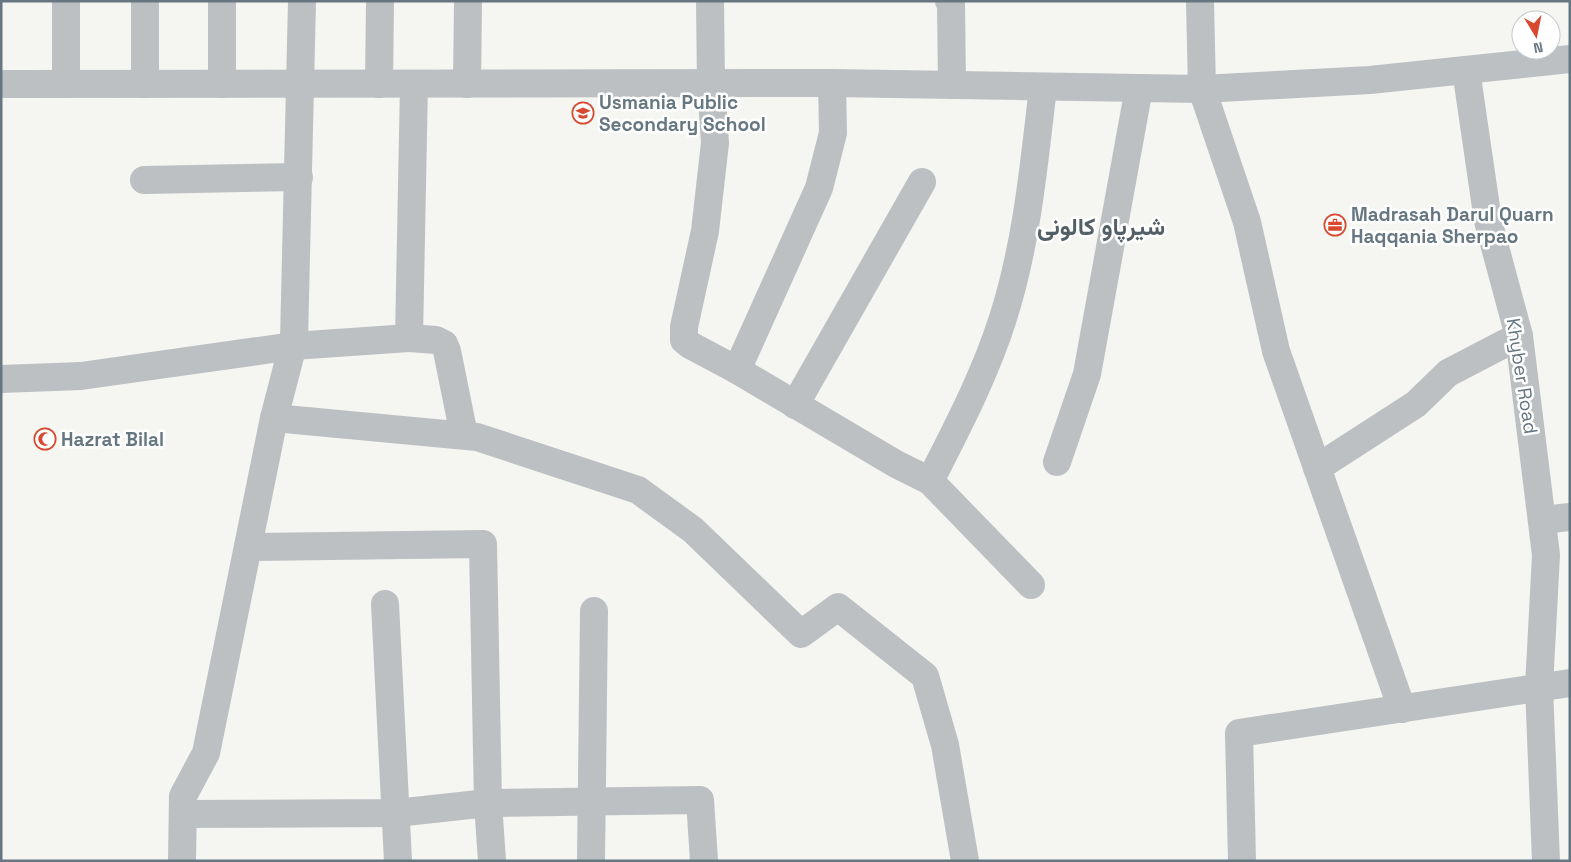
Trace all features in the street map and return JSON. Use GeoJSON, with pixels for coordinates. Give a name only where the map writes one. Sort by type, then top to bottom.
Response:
{"type":"FeatureCollection","features":[{"type":"Feature","properties":{"kind":"street"},"geometry":{"type":"LineString","coordinates":[[66,1],[66,84]]}},
{"type":"Feature","properties":{"kind":"street"},"geometry":{"type":"LineString","coordinates":[[145,1],[145,84]]}},
{"type":"Feature","properties":{"kind":"street"},"geometry":{"type":"LineString","coordinates":[[222,1],[222,84]]}},
{"type":"Feature","properties":{"kind":"street"},"geometry":{"type":"LineString","coordinates":[[182,861],[183,796],[206,753],[274,418],[293,346],[299,177],[302,1]]}},
{"type":"Feature","properties":{"kind":"street"},"geometry":{"type":"LineString","coordinates":[[379,84],[380,1]]}},
{"type":"Feature","properties":{"kind":"street"},"geometry":{"type":"LineString","coordinates":[[467,84],[468,1]]}},
{"type":"Feature","properties":{"kind":"street"},"geometry":{"type":"LineString","coordinates":[[710,1],[711,84],[715,143],[705,231],[683,335],[690,345],[737,370],[896,464],[930,481],[1031,585]]}},
{"type":"Feature","properties":{"kind":"street"},"geometry":{"type":"LineString","coordinates":[[949,1],[952,1],[952,85]]}},
{"type":"Feature","properties":{"kind":"street"},"geometry":{"type":"LineString","coordinates":[[1200,1],[1202,89],[1247,222],[1276,350],[1402,709]]}},
{"type":"Feature","properties":{"kind":"street"},"geometry":{"type":"LineString","coordinates":[[1,84],[832,83],[1202,89],[1370,80],[1570,59]]}},
{"type":"Feature","properties":{"kind":"street","name":"Khyber Road"},"geometry":{"type":"LineString","coordinates":[[1466,70],[1488,221],[1519,336],[1546,555],[1539,687],[1546,861]]}},
{"type":"Feature","properties":{"kind":"street"},"geometry":{"type":"LineString","coordinates":[[737,370],[818,188],[833,133],[832,83]]}},
{"type":"Feature","properties":{"kind":"street"},"geometry":{"type":"LineString","coordinates":[[409,338],[414,84]]}},
{"type":"Feature","properties":{"kind":"street"},"geometry":{"type":"LineString","coordinates":[[930,481],[970,403],[1003,318],[1027,224],[1043,86]]}},
{"type":"Feature","properties":{"kind":"street"},"geometry":{"type":"LineString","coordinates":[[1057,462],[1087,374],[1139,88]]}},
{"type":"Feature","properties":{"kind":"street"},"geometry":{"type":"LineString","coordinates":[[144,180],[299,177]]}},
{"type":"Feature","properties":{"kind":"street"},"geometry":{"type":"LineString","coordinates":[[795,405],[922,182]]}},
{"type":"Feature","properties":{"kind":"street"},"geometry":{"type":"LineString","coordinates":[[1317,468],[1416,404],[1448,373],[1519,336]]}},
{"type":"Feature","properties":{"kind":"street"},"geometry":{"type":"LineString","coordinates":[[1,379],[81,376],[293,346],[409,338],[436,340],[444,344],[448,351],[464,435]]}},
{"type":"Feature","properties":{"kind":"street"},"geometry":{"type":"LineString","coordinates":[[274,418],[477,437],[638,490],[693,530],[801,634],[838,607],[925,676],[945,745],[965,861]]}},
{"type":"Feature","properties":{"kind":"street"},"geometry":{"type":"LineString","coordinates":[[1542,520],[1570,516]]}},
{"type":"Feature","properties":{"kind":"street"},"geometry":{"type":"LineString","coordinates":[[248,547],[483,544],[488,803],[492,861]]}},
{"type":"Feature","properties":{"kind":"street"},"geometry":{"type":"LineString","coordinates":[[385,604],[398,861]]}},
{"type":"Feature","properties":{"kind":"street"},"geometry":{"type":"LineString","coordinates":[[591,861],[594,611]]}},
{"type":"Feature","properties":{"kind":"street"},"geometry":{"type":"LineString","coordinates":[[1242,861],[1239,733],[1570,683]]}},
{"type":"Feature","properties":{"kind":"street"},"geometry":{"type":"LineString","coordinates":[[183,814],[396,812],[488,803],[700,800],[704,861]]}},
{"type":"Feature","properties":{"kind":"place","name":"Usmania Public Secondary School"},"geometry":{"type":"Point","coordinates":[583,113]}},
{"type":"Feature","properties":{"kind":"place","name":"Madrasah Darul Quarn Haqqania Sherpao"},"geometry":{"type":"Point","coordinates":[1335,225]}},
{"type":"Feature","properties":{"kind":"place","name":"Hazrat Bilal"},"geometry":{"type":"Point","coordinates":[45,439]}},
{"type":"Feature","properties":{"kind":"district","name":"شیرپاو کالونی"},"geometry":{"type":"Point","coordinates":[1101,226]}}]}
